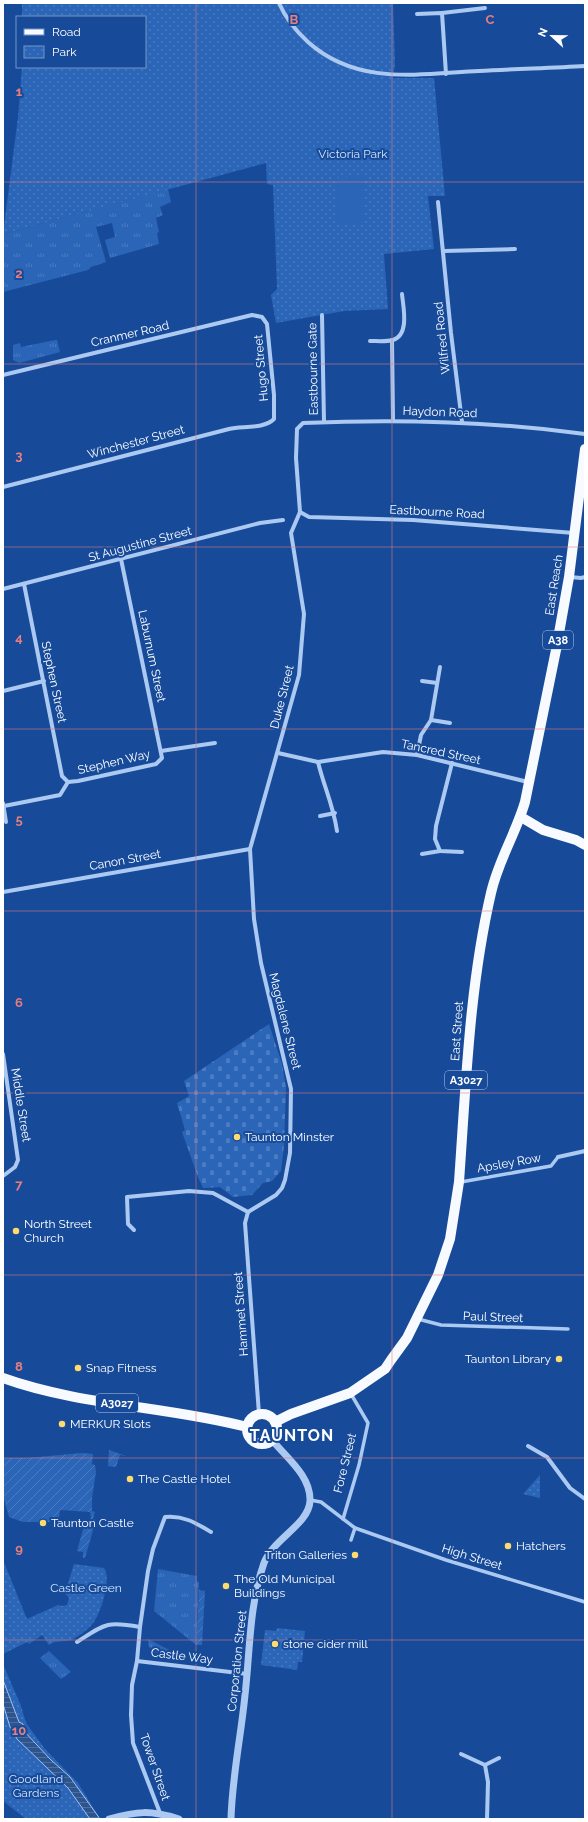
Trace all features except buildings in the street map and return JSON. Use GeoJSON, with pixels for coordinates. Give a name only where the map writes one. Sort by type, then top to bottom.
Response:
{"type":"FeatureCollection","features":[{"type":"Feature","properties":{"kind":"main road","name":"East Reach"},"geometry":{"type":"LineString","coordinates":[[521,817],[556,650],[569,577],[585,449]]}},
{"type":"Feature","properties":{"kind":"main road"},"geometry":{"type":"LineString","coordinates":[[521,817],[543,830],[576,840],[585,845]]}},
{"type":"Feature","properties":{"kind":"main road","name":"East Street"},"geometry":{"type":"LineString","coordinates":[[417,1319],[430,1294],[447,1251],[457,1205],[471,1006],[476,969],[491,891],[500,862],[521,817]]}},
{"type":"Feature","properties":{"kind":"main road","name":"A3027"},"geometry":{"type":"LineString","coordinates":[[275,1422],[291,1414],[350,1393],[385,1369],[407,1338],[417,1319]]}},
{"type":"Feature","properties":{"kind":"main road","name":"A3027"},"geometry":{"type":"LineString","coordinates":[[3,1378],[31,1387],[203,1417],[247,1427]]}},
{"type":"Feature","properties":{"kind":"main road"},"geometry":{"type":"LineString","coordinates":[[259,1414],[269,1416],[275,1422],[277,1432],[272,1440],[264,1444],[255,1443],[248,1436],[247,1427],[251,1419],[259,1414]]}},
{"type":"Feature","properties":{"kind":"street"},"geometry":{"type":"LineString","coordinates":[[279,3],[294,28],[318,51],[341,64],[363,72],[420,76],[585,66]]}},
{"type":"Feature","properties":{"kind":"street"},"geometry":{"type":"LineString","coordinates":[[417,14],[442,13],[485,8]]}},
{"type":"Feature","properties":{"kind":"street"},"geometry":{"type":"LineString","coordinates":[[442,13],[446,74]]}},
{"type":"Feature","properties":{"kind":"street","name":"Wilfred Road"},"geometry":{"type":"LineString","coordinates":[[438,202],[451,333],[462,422]]}},
{"type":"Feature","properties":{"kind":"street"},"geometry":{"type":"LineString","coordinates":[[444,251],[515,249]]}},
{"type":"Feature","properties":{"kind":"street"},"geometry":{"type":"LineString","coordinates":[[370,341],[392,340],[398,338],[404,329],[402,294]]}},
{"type":"Feature","properties":{"kind":"street","name":"Cranmer Road"},"geometry":{"type":"LineString","coordinates":[[3,375],[252,315],[262,317]]}},
{"type":"Feature","properties":{"kind":"street","name":"Eastbourne Gate"},"geometry":{"type":"LineString","coordinates":[[322,315],[324,422]]}},
{"type":"Feature","properties":{"kind":"street","name":"Hugo Street"},"geometry":{"type":"LineString","coordinates":[[262,317],[267,324],[270,338],[274,419]]}},
{"type":"Feature","properties":{"kind":"street"},"geometry":{"type":"LineString","coordinates":[[392,340],[393,420]]}},
{"type":"Feature","properties":{"kind":"street","name":"Winchester Street"},"geometry":{"type":"LineString","coordinates":[[3,487],[229,429],[266,424],[274,419]]}},
{"type":"Feature","properties":{"kind":"street","name":"Haydon Road"},"geometry":{"type":"LineString","coordinates":[[300,512],[296,458],[297,429],[303,423],[393,420],[462,422],[585,434]]}},
{"type":"Feature","properties":{"kind":"street","name":"Duke Street"},"geometry":{"type":"LineString","coordinates":[[250,849],[299,675],[304,619],[300,584],[291,533],[300,512]]}},
{"type":"Feature","properties":{"kind":"street","name":"Eastbourne Road"},"geometry":{"type":"LineString","coordinates":[[300,512],[309,517],[429,521],[574,533]]}},
{"type":"Feature","properties":{"kind":"street","name":"St Augustine Street"},"geometry":{"type":"LineString","coordinates":[[3,590],[260,523],[283,520]]}},
{"type":"Feature","properties":{"kind":"street","name":"Laburnum Street"},"geometry":{"type":"LineString","coordinates":[[122,559],[162,758]]}},
{"type":"Feature","properties":{"kind":"street"},"geometry":{"type":"LineString","coordinates":[[569,577],[585,577]]}},
{"type":"Feature","properties":{"kind":"street","name":"Stephen Street"},"geometry":{"type":"LineString","coordinates":[[24,584],[62,776],[68,782]]}},
{"type":"Feature","properties":{"kind":"street"},"geometry":{"type":"LineString","coordinates":[[417,755],[422,735],[431,720],[440,667]]}},
{"type":"Feature","properties":{"kind":"street"},"geometry":{"type":"LineString","coordinates":[[3,691],[44,681]]}},
{"type":"Feature","properties":{"kind":"street"},"geometry":{"type":"LineString","coordinates":[[422,681],[437,683]]}},
{"type":"Feature","properties":{"kind":"street"},"geometry":{"type":"LineString","coordinates":[[431,720],[450,723]]}},
{"type":"Feature","properties":{"kind":"street"},"geometry":{"type":"LineString","coordinates":[[161,751],[216,743]]}},
{"type":"Feature","properties":{"kind":"street","name":"Tancred Street"},"geometry":{"type":"LineString","coordinates":[[278,753],[318,762],[383,752],[417,755],[529,782]]}},
{"type":"Feature","properties":{"kind":"street","name":"Stephen Way"},"geometry":{"type":"LineString","coordinates":[[68,782],[78,782],[156,764],[162,758]]}},
{"type":"Feature","properties":{"kind":"street"},"geometry":{"type":"LineString","coordinates":[[318,762],[323,782],[334,813],[337,831]]}},
{"type":"Feature","properties":{"kind":"street"},"geometry":{"type":"LineString","coordinates":[[440,851],[435,839],[436,826],[452,763]]}},
{"type":"Feature","properties":{"kind":"street"},"geometry":{"type":"LineString","coordinates":[[6,822],[3,804],[60,794],[68,782]]}},
{"type":"Feature","properties":{"kind":"street"},"geometry":{"type":"LineString","coordinates":[[320,816],[334,813]]}},
{"type":"Feature","properties":{"kind":"street","name":"Canon Street"},"geometry":{"type":"LineString","coordinates":[[3,892],[250,849]]}},
{"type":"Feature","properties":{"kind":"street","name":"Magdalene Street"},"geometry":{"type":"LineString","coordinates":[[248,1212],[276,1195],[285,1180],[289,1165],[291,1089],[261,963],[254,919],[250,849]]}},
{"type":"Feature","properties":{"kind":"street"},"geometry":{"type":"LineString","coordinates":[[422,854],[440,851],[462,852]]}},
{"type":"Feature","properties":{"kind":"street","name":"Middle Street"},"geometry":{"type":"LineString","coordinates":[[3,1054],[18,1160],[15,1166],[3,1176]]}},
{"type":"Feature","properties":{"kind":"street"},"geometry":{"type":"LineString","coordinates":[[558,1157],[585,1151]]}},
{"type":"Feature","properties":{"kind":"street","name":"Apsley Row"},"geometry":{"type":"LineString","coordinates":[[459,1182],[551,1166],[558,1157]]}},
{"type":"Feature","properties":{"kind":"street"},"geometry":{"type":"LineString","coordinates":[[134,1230],[128,1224],[127,1197],[189,1191],[213,1193],[248,1212]]}},
{"type":"Feature","properties":{"kind":"street","name":"Hammet Street"},"geometry":{"type":"LineString","coordinates":[[248,1212],[245,1223],[259,1414]]}},
{"type":"Feature","properties":{"kind":"street","name":"Paul Street"},"geometry":{"type":"LineString","coordinates":[[417,1319],[441,1325],[568,1329]]}},
{"type":"Feature","properties":{"kind":"street","name":"Fore Street"},"geometry":{"type":"LineString","coordinates":[[344,1519],[359,1465],[368,1423],[350,1393]]}},
{"type":"Feature","properties":{"kind":"street"},"geometry":{"type":"LineString","coordinates":[[272,1440],[303,1475],[310,1500]]}},
{"type":"Feature","properties":{"kind":"street"},"geometry":{"type":"LineString","coordinates":[[528,1446],[546,1457],[570,1488],[585,1499]]}},
{"type":"Feature","properties":{"kind":"street","name":"Fore Street"},"geometry":{"type":"LineString","coordinates":[[310,1500],[321,1502],[355,1528]]}},
{"type":"Feature","properties":{"kind":"street","name":"Corporation Street"},"geometry":{"type":"LineString","coordinates":[[231,1819],[231,1801],[248,1674],[254,1603],[265,1562],[281,1540],[307,1513],[310,1500]]}},
{"type":"Feature","properties":{"kind":"street"},"geometry":{"type":"LineString","coordinates":[[137,1661],[140,1627],[153,1549],[165,1518],[177,1516],[191,1520],[211,1532]]}},
{"type":"Feature","properties":{"kind":"street"},"geometry":{"type":"LineString","coordinates":[[351,1540],[355,1528]]}},
{"type":"Feature","properties":{"kind":"street","name":"High Street"},"geometry":{"type":"LineString","coordinates":[[355,1528],[446,1560],[585,1602]]}},
{"type":"Feature","properties":{"kind":"street"},"geometry":{"type":"LineString","coordinates":[[77,1642],[101,1626],[109,1623],[140,1627]]}},
{"type":"Feature","properties":{"kind":"street","name":"Castle Way"},"geometry":{"type":"LineString","coordinates":[[137,1661],[248,1674]]}},
{"type":"Feature","properties":{"kind":"street","name":"Tower Street"},"geometry":{"type":"LineString","coordinates":[[137,1661],[132,1684],[131,1715],[133,1743],[160,1813],[179,1819]]}},
{"type":"Feature","properties":{"kind":"street"},"geometry":{"type":"LineString","coordinates":[[461,1754],[485,1765]]}},
{"type":"Feature","properties":{"kind":"street"},"geometry":{"type":"LineString","coordinates":[[485,1765],[498,1758]]}},
{"type":"Feature","properties":{"kind":"street"},"geometry":{"type":"LineString","coordinates":[[485,1765],[488,1782],[487,1819]]}},
{"type":"Feature","properties":{"kind":"street"},"geometry":{"type":"LineString","coordinates":[[109,1819],[132,1813],[160,1813]]}},
{"type":"Feature","properties":{"kind":"green space","name":"Victoria Park"},"geometry":{"type":"Polygon","coordinates":[[[22,3],[393,3],[395,64],[393,78],[434,78],[445,196],[428,196],[434,249],[384,254],[388,309],[344,311],[276,323],[271,295],[277,289],[273,185],[267,184],[266,163],[3,234],[18,117],[22,68],[146,68],[146,16],[22,16],[22,3]]]}},
{"type":"Feature","properties":{"kind":"green space"},"geometry":{"type":"Polygon","coordinates":[[[364,177],[364,224],[336,224],[336,178],[364,177]]]}},
{"type":"Feature","properties":{"kind":"green space"},"geometry":{"type":"Polygon","coordinates":[[[168,189],[171,202],[160,207],[163,215],[156,218],[159,232],[157,233],[159,244],[110,258],[105,240],[115,237],[112,223],[96,227],[106,262],[91,267],[88,270],[3,292],[3,234],[168,189]]]}},
{"type":"Feature","properties":{"kind":"green space"},"geometry":{"type":"Polygon","coordinates":[[[57,340],[60,352],[19,363],[13,360],[13,345],[20,343],[21,347],[57,340]]]}},
{"type":"Feature","properties":{"kind":"green space"},"geometry":{"type":"Polygon","coordinates":[[[269,1024],[282,1064],[286,1088],[284,1146],[281,1171],[272,1181],[263,1183],[252,1195],[233,1197],[220,1187],[203,1188],[182,1132],[185,1130],[177,1103],[189,1096],[184,1081],[269,1024]]]}},
{"type":"Feature","properties":{"kind":"green space"},"geometry":{"type":"Polygon","coordinates":[[[109,1450],[126,1456],[120,1455],[116,1467],[108,1466],[109,1450]]]}},
{"type":"Feature","properties":{"kind":"green space"},"geometry":{"type":"Polygon","coordinates":[[[82,1453],[93,1454],[92,1464],[95,1465],[96,1472],[92,1498],[92,1511],[95,1512],[93,1519],[96,1520],[85,1558],[83,1558],[83,1552],[77,1551],[85,1522],[91,1518],[90,1512],[60,1510],[59,1518],[50,1517],[50,1522],[23,1522],[9,1517],[3,1496],[3,1458],[27,1458],[82,1453]]]}},
{"type":"Feature","properties":{"kind":"green space"},"geometry":{"type":"Polygon","coordinates":[[[540,1475],[540,1498],[523,1494],[540,1475]]]}},
{"type":"Feature","properties":{"kind":"green space","name":"Castle Green"},"geometry":{"type":"Polygon","coordinates":[[[3,1560],[27,1619],[58,1605],[67,1605],[69,1598],[65,1593],[74,1564],[104,1568],[107,1579],[105,1595],[100,1611],[94,1622],[84,1632],[70,1640],[55,1642],[49,1645],[42,1635],[29,1644],[27,1642],[3,1654],[3,1560]]]}},
{"type":"Feature","properties":{"kind":"green space"},"geometry":{"type":"Polygon","coordinates":[[[158,1569],[197,1576],[197,1581],[199,1582],[196,1645],[154,1611],[158,1569]]]}},
{"type":"Feature","properties":{"kind":"green space"},"geometry":{"type":"Polygon","coordinates":[[[199,1590],[205,1591],[202,1645],[196,1645],[199,1590]]]}},
{"type":"Feature","properties":{"kind":"green space"},"geometry":{"type":"Polygon","coordinates":[[[277,1628],[305,1631],[302,1662],[298,1662],[297,1670],[261,1665],[265,1630],[276,1631],[277,1628]]]}},
{"type":"Feature","properties":{"kind":"green space"},"geometry":{"type":"Polygon","coordinates":[[[148,1639],[175,1653],[175,1655],[157,1653],[149,1647],[148,1639]]]}},
{"type":"Feature","properties":{"kind":"green space"},"geometry":{"type":"Polygon","coordinates":[[[49,1651],[71,1672],[61,1679],[40,1658],[49,1651]]]}},
{"type":"Feature","properties":{"kind":"green space","name":"Goodland Gardens"},"geometry":{"type":"Polygon","coordinates":[[[3,1664],[21,1706],[26,1723],[45,1749],[78,1783],[99,1817],[91,1819],[26,1819],[3,1801],[3,1664]]]}},
{"type":"Feature","properties":{"kind":"shaded area"},"geometry":{"type":"Polygon","coordinates":[[[3,1680],[19,1722],[23,1724],[22,1729],[51,1760],[70,1777],[100,1819],[90,1819],[68,1788],[17,1739],[10,1727],[3,1704],[3,1680]]]}},
{"type":"Feature","properties":{"kind":"place","name":"Taunton Minster"},"geometry":{"type":"Point","coordinates":[237,1137]}},
{"type":"Feature","properties":{"kind":"place","name":"North Street Church"},"geometry":{"type":"Point","coordinates":[16,1231]}},
{"type":"Feature","properties":{"kind":"place","name":"Taunton Library"},"geometry":{"type":"Point","coordinates":[559,1359]}},
{"type":"Feature","properties":{"kind":"place","name":"Snap Fitness"},"geometry":{"type":"Point","coordinates":[78,1368]}},
{"type":"Feature","properties":{"kind":"place","name":"MERKUR Slots"},"geometry":{"type":"Point","coordinates":[62,1424]}},
{"type":"Feature","properties":{"kind":"place","name":"The Castle Hotel"},"geometry":{"type":"Point","coordinates":[130,1479]}},
{"type":"Feature","properties":{"kind":"place","name":"Taunton Castle"},"geometry":{"type":"Point","coordinates":[43,1523]}},
{"type":"Feature","properties":{"kind":"place","name":"Hatchers"},"geometry":{"type":"Point","coordinates":[508,1546]}},
{"type":"Feature","properties":{"kind":"place","name":"Triton Galleries"},"geometry":{"type":"Point","coordinates":[355,1555]}},
{"type":"Feature","properties":{"kind":"place","name":"The Old Municipal Buildings"},"geometry":{"type":"Point","coordinates":[226,1586]}},
{"type":"Feature","properties":{"kind":"place","name":"stone cider mill"},"geometry":{"type":"Point","coordinates":[275,1644]}},
{"type":"Feature","properties":{"kind":"district","name":"TAUNTON"},"geometry":{"type":"Point","coordinates":[292,1435]}}]}
